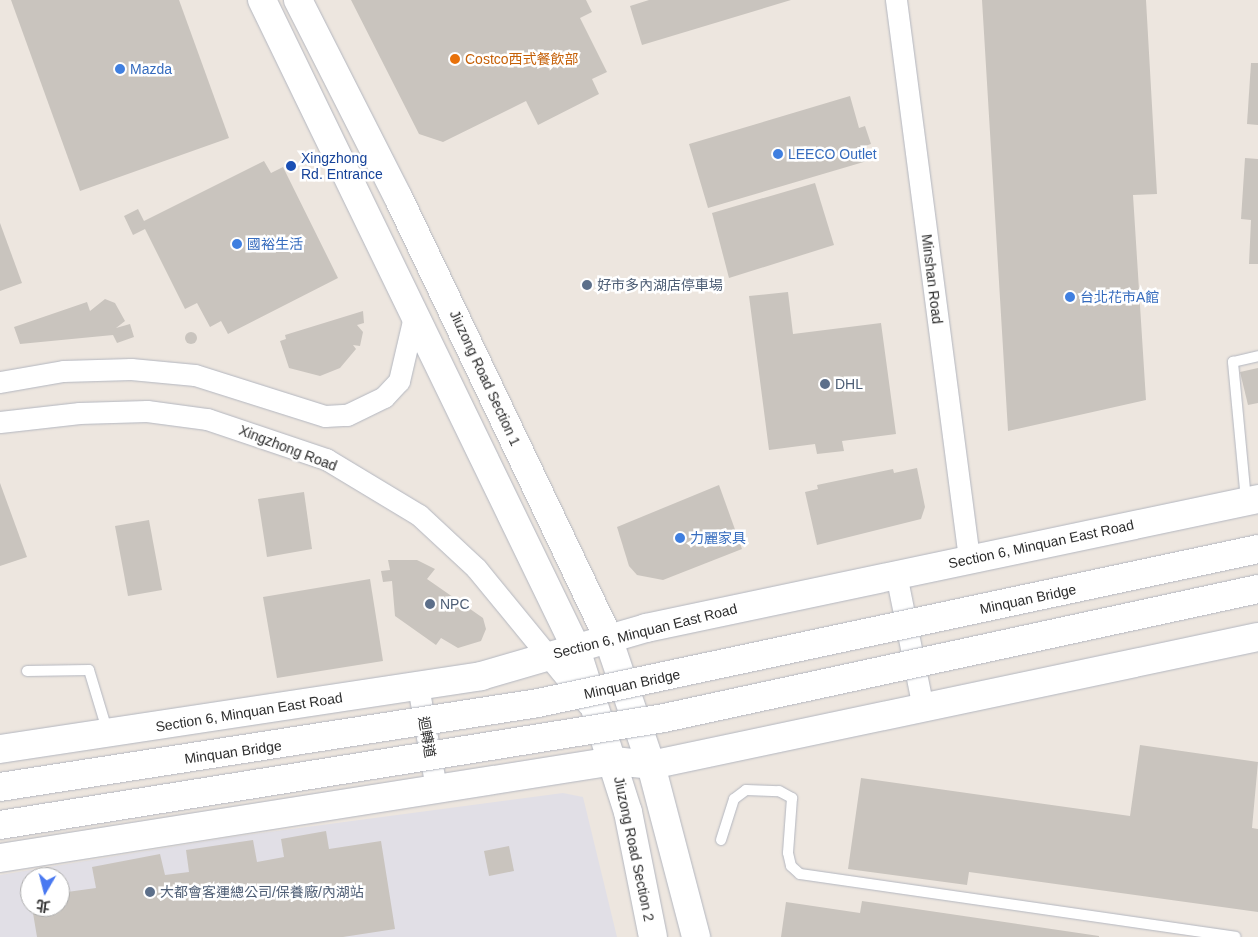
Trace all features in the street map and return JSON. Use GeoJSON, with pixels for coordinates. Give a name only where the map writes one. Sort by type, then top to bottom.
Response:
{"type":"FeatureCollection","features":[{"type":"Feature","properties":{"kind":"main road"},"geometry":{"type":"LineString","coordinates":[[262,0],[415,312],[575,646],[596,714],[614,761]]}},
{"type":"Feature","properties":{"kind":"main road","name":"Jiuzong Road Section 1"},"geometry":{"type":"LineString","coordinates":[[298,0],[398,197],[608,638],[651,765]]}},
{"type":"Feature","properties":{"kind":"main road","name":"Section 6, Minquan East Road"},"geometry":{"type":"LineString","coordinates":[[0,749],[481,676],[575,646],[608,638],[969,558],[1252,500]]}},
{"type":"Feature","properties":{"kind":"main road","name":"Minquan Bridge"},"geometry":{"type":"LineString","coordinates":[[0,787],[538,703],[1258,549]]}},
{"type":"Feature","properties":{"kind":"main road"},"geometry":{"type":"LineString","coordinates":[[0,825],[636,723],[1258,589]]}},
{"type":"Feature","properties":{"kind":"main road"},"geometry":{"type":"LineString","coordinates":[[0,858],[614,761],[651,765],[1258,638]]}},
{"type":"Feature","properties":{"kind":"main road","name":"Jiuzong Road Section 2"},"geometry":{"type":"LineString","coordinates":[[614,761],[653,937]]}},
{"type":"Feature","properties":{"kind":"main road"},"geometry":{"type":"LineString","coordinates":[[651,765],[696,937]]}},
{"type":"Feature","properties":{"kind":"street","name":"Minshan Road"},"geometry":{"type":"LineString","coordinates":[[896,0],[969,558]]}},
{"type":"Feature","properties":{"kind":"street"},"geometry":{"type":"LineString","coordinates":[[0,382],[63,371],[130,369],[195,375],[324,416],[347,416],[384,397],[399,381],[415,312]]}},
{"type":"Feature","properties":{"kind":"street","name":"Xingzhong Road"},"geometry":{"type":"LineString","coordinates":[[0,422],[79,412],[148,411],[207,419],[326,459],[419,515],[476,568],[596,714]]}},
{"type":"Feature","properties":{"kind":"street"},"geometry":{"type":"LineString","coordinates":[[896,574],[923,708]]}},
{"type":"Feature","properties":{"kind":"street","name":"迴轉道"},"geometry":{"type":"LineString","coordinates":[[418,686],[436,788]]}},
{"type":"Feature","properties":{"kind":"lane"},"geometry":{"type":"LineString","coordinates":[[1252,500],[1233,362],[1258,356]]}},
{"type":"Feature","properties":{"kind":"lane"},"geometry":{"type":"LineString","coordinates":[[27,671],[89,670],[108,734]]}},
{"type":"Feature","properties":{"kind":"lane"},"geometry":{"type":"LineString","coordinates":[[721,840],[734,799],[746,790],[779,791],[792,798],[788,853],[791,866],[800,874],[1235,937]]}},
{"type":"Feature","properties":{"kind":"shaded area"},"geometry":{"type":"Polygon","coordinates":[[[563,793],[583,797],[617,937],[0,937],[0,875],[20,872],[20,917],[70,917],[70,867],[49,867],[232,837],[563,793]]]}},
{"type":"Feature","properties":{"kind":"building","name":"Mazda"},"geometry":{"type":"Polygon","coordinates":[[[11,0],[179,0],[229,138],[80,191],[11,0]]]}},
{"type":"Feature","properties":{"kind":"building"},"geometry":{"type":"Polygon","coordinates":[[[351,0],[586,0],[592,12],[580,18],[607,72],[592,79],[599,94],[538,125],[526,101],[443,142],[419,134],[351,0]]]}},
{"type":"Feature","properties":{"kind":"building"},"geometry":{"type":"Polygon","coordinates":[[[649,0],[791,0],[642,45],[630,6],[649,0]]]}},
{"type":"Feature","properties":{"kind":"building","name":"台北花市A館"},"geometry":{"type":"Polygon","coordinates":[[[982,0],[1146,0],[1157,194],[1133,195],[1146,400],[1008,431],[982,0]]]}},
{"type":"Feature","properties":{"kind":"building"},"geometry":{"type":"Polygon","coordinates":[[[1251,63],[1258,63],[1258,125],[1247,124],[1251,63]]]}},
{"type":"Feature","properties":{"kind":"building","name":"LEECO Outlet"},"geometry":{"type":"Polygon","coordinates":[[[850,96],[859,128],[865,126],[871,144],[862,147],[867,161],[708,208],[689,144],[850,96]]]}},
{"type":"Feature","properties":{"kind":"building"},"geometry":{"type":"Polygon","coordinates":[[[1245,158],[1258,159],[1258,264],[1249,264],[1251,220],[1241,219],[1245,158]]]}},
{"type":"Feature","properties":{"kind":"building","name":"國裕生活"},"geometry":{"type":"Polygon","coordinates":[[[264,161],[271,173],[283,167],[338,278],[228,334],[221,321],[210,327],[197,303],[185,309],[145,229],[133,235],[124,216],[138,209],[144,221],[264,161]]]}},
{"type":"Feature","properties":{"kind":"building"},"geometry":{"type":"Polygon","coordinates":[[[815,183],[834,245],[729,278],[712,213],[815,183]]]}},
{"type":"Feature","properties":{"kind":"building"},"geometry":{"type":"Polygon","coordinates":[[[0,223],[22,283],[0,291],[0,223]]]}},
{"type":"Feature","properties":{"kind":"building","name":"DHL"},"geometry":{"type":"Polygon","coordinates":[[[788,292],[793,334],[881,323],[896,434],[842,441],[844,451],[817,454],[815,444],[769,450],[749,296],[788,292]]]}},
{"type":"Feature","properties":{"kind":"building"},"geometry":{"type":"Polygon","coordinates":[[[105,299],[115,303],[125,321],[116,328],[130,324],[134,337],[117,343],[113,335],[20,344],[14,327],[87,302],[90,311],[105,299]]]}},
{"type":"Feature","properties":{"kind":"building"},"geometry":{"type":"Polygon","coordinates":[[[363,311],[364,323],[357,325],[363,332],[360,346],[353,345],[356,349],[340,368],[320,376],[289,368],[280,341],[286,339],[285,335],[363,311]]]}},
{"type":"Feature","properties":{"kind":"building"},"geometry":{"type":"Polygon","coordinates":[[[189,332],[193,332],[197,338],[193,344],[189,344],[185,340],[185,336],[189,332]]]}},
{"type":"Feature","properties":{"kind":"building"},"geometry":{"type":"Polygon","coordinates":[[[1258,368],[1258,403],[1248,405],[1240,372],[1258,368]]]}},
{"type":"Feature","properties":{"kind":"building"},"geometry":{"type":"Polygon","coordinates":[[[917,468],[925,507],[921,519],[817,545],[805,492],[818,489],[817,485],[893,469],[894,473],[917,468]]]}},
{"type":"Feature","properties":{"kind":"building"},"geometry":{"type":"Polygon","coordinates":[[[0,483],[27,557],[0,566],[0,483]]]}},
{"type":"Feature","properties":{"kind":"building","name":"力麗家具"},"geometry":{"type":"Polygon","coordinates":[[[719,485],[742,549],[663,580],[637,575],[629,566],[617,527],[719,485]]]}},
{"type":"Feature","properties":{"kind":"building"},"geometry":{"type":"Polygon","coordinates":[[[304,492],[312,549],[267,557],[258,499],[304,492]]]}},
{"type":"Feature","properties":{"kind":"building"},"geometry":{"type":"Polygon","coordinates":[[[149,520],[162,590],[128,596],[115,526],[149,520]]]}},
{"type":"Feature","properties":{"kind":"building","name":"NPC"},"geometry":{"type":"Polygon","coordinates":[[[388,560],[417,560],[435,569],[427,579],[483,618],[486,629],[481,641],[458,648],[441,638],[436,645],[395,616],[392,581],[383,582],[381,571],[390,570],[388,560]]]}},
{"type":"Feature","properties":{"kind":"building"},"geometry":{"type":"Polygon","coordinates":[[[370,579],[383,661],[277,678],[263,597],[370,579]]]}},
{"type":"Feature","properties":{"kind":"building"},"geometry":{"type":"Polygon","coordinates":[[[1140,745],[1258,762],[1252,828],[1258,829],[1258,912],[969,872],[967,885],[848,869],[861,778],[1130,816],[1140,745]]]}},
{"type":"Feature","properties":{"kind":"building"},"geometry":{"type":"Polygon","coordinates":[[[326,831],[329,849],[381,841],[395,929],[343,937],[37,937],[34,917],[70,917],[70,892],[96,888],[92,867],[160,854],[165,875],[189,872],[186,850],[253,840],[257,862],[284,857],[281,839],[326,831]]]}},
{"type":"Feature","properties":{"kind":"building"},"geometry":{"type":"Polygon","coordinates":[[[509,846],[514,871],[489,876],[484,851],[509,846]]]}},
{"type":"Feature","properties":{"kind":"building"},"geometry":{"type":"Polygon","coordinates":[[[862,901],[1099,937],[781,937],[786,902],[860,913],[862,901]]]}},
{"type":"Feature","properties":{"kind":"place","name":"Costco西式餐飲部"},"geometry":{"type":"Point","coordinates":[455,59]}},
{"type":"Feature","properties":{"kind":"place","name":"Mazda"},"geometry":{"type":"Point","coordinates":[120,69]}},
{"type":"Feature","properties":{"kind":"place","name":"LEECO Outlet"},"geometry":{"type":"Point","coordinates":[778,154]}},
{"type":"Feature","properties":{"kind":"place","name":"Xingzhong Rd. Entrance"},"geometry":{"type":"Point","coordinates":[291,166]}},
{"type":"Feature","properties":{"kind":"place","name":"國裕生活"},"geometry":{"type":"Point","coordinates":[237,244]}},
{"type":"Feature","properties":{"kind":"place","name":"好市多內湖店停車場"},"geometry":{"type":"Point","coordinates":[587,285]}},
{"type":"Feature","properties":{"kind":"place","name":"台北花市A館"},"geometry":{"type":"Point","coordinates":[1070,297]}},
{"type":"Feature","properties":{"kind":"place","name":"DHL"},"geometry":{"type":"Point","coordinates":[825,384]}},
{"type":"Feature","properties":{"kind":"place","name":"力麗家具"},"geometry":{"type":"Point","coordinates":[680,538]}},
{"type":"Feature","properties":{"kind":"place","name":"NPC"},"geometry":{"type":"Point","coordinates":[430,604]}},
{"type":"Feature","properties":{"kind":"place","name":"大都會客運總公司/保養廠/內湖站"},"geometry":{"type":"Point","coordinates":[150,892]}}]}
